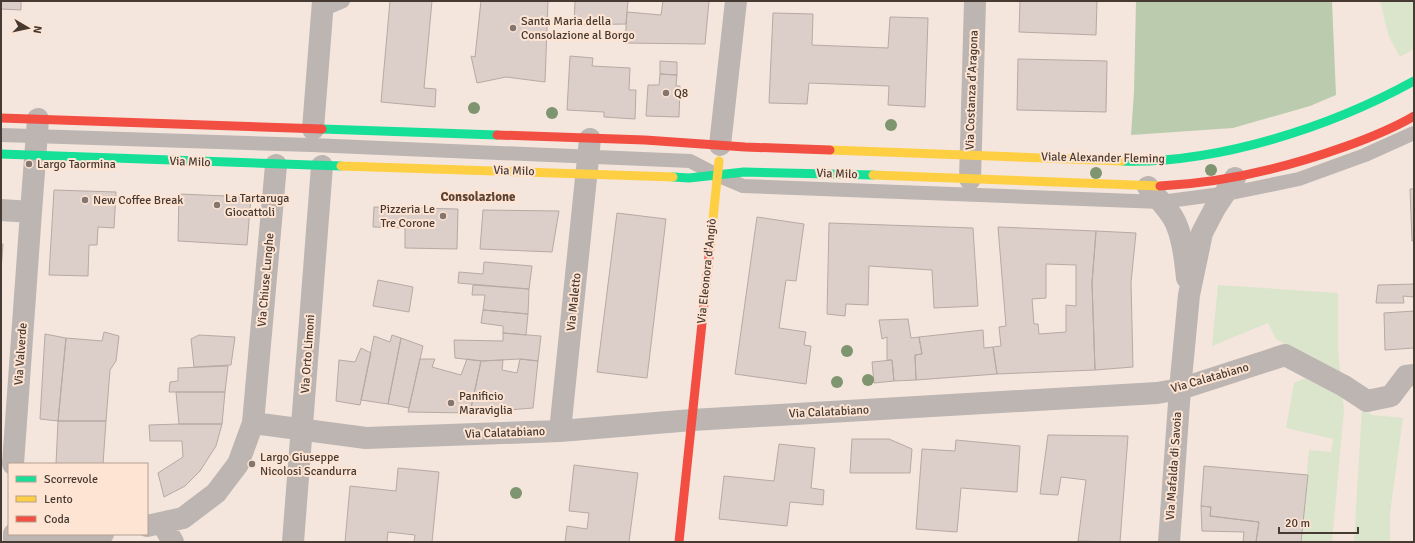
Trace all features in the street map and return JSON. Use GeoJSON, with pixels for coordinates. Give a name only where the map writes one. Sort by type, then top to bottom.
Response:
{"type":"FeatureCollection","features":[{"type":"Feature","properties":{"kind":"main road","name":"Viale Alexander Fleming"},"geometry":{"type":"LineString","coordinates":[[970,154],[1130,161],[1186,158],[1233,150],[1266,142],[1342,115],[1391,94],[1414,81]]}},
{"type":"Feature","properties":{"kind":"main road","name":"Viale Alexander Fleming"},"geometry":{"type":"LineString","coordinates":[[970,179],[1154,194],[1191,185],[1230,186],[1305,161],[1392,129],[1414,116]]}},
{"type":"Feature","properties":{"kind":"main road"},"geometry":{"type":"LineString","coordinates":[[1,118],[36,137]]}},
{"type":"Feature","properties":{"kind":"main road","name":"Via Milo"},"geometry":{"type":"LineString","coordinates":[[588,156],[313,129],[59,120],[36,137],[57,155],[322,166],[588,156],[645,140],[720,145],[970,154]]}},
{"type":"Feature","properties":{"kind":"main road"},"geometry":{"type":"LineString","coordinates":[[1,154],[36,137]]}},
{"type":"Feature","properties":{"kind":"main road","name":"Via Eleonora d'Angiò"},"geometry":{"type":"LineString","coordinates":[[679,542],[720,145]]}},
{"type":"Feature","properties":{"kind":"main road","name":"Via Milo"},"geometry":{"type":"LineString","coordinates":[[717,176],[744,172],[970,179]]}},
{"type":"Feature","properties":{"kind":"street","name":"Via Eleonora d'Angiò"},"geometry":{"type":"LineString","coordinates":[[720,145],[736,1]]}},
{"type":"Feature","properties":{"kind":"street","name":"Via Costanza d'Aragona"},"geometry":{"type":"LineString","coordinates":[[970,179],[975,1]]}},
{"type":"Feature","properties":{"kind":"street"},"geometry":{"type":"LineString","coordinates":[[313,129],[322,5]]}},
{"type":"Feature","properties":{"kind":"street","name":"Via Valverde"},"geometry":{"type":"LineString","coordinates":[[13,463],[30,243],[36,137]]}},
{"type":"Feature","properties":{"kind":"street","name":"Via Maletto"},"geometry":{"type":"LineString","coordinates":[[560,431],[588,156]]}},
{"type":"Feature","properties":{"kind":"street","name":"Via Chiuse Lunghe"},"geometry":{"type":"LineString","coordinates":[[154,525],[183,518],[216,493],[238,464],[253,423],[276,165]]}},
{"type":"Feature","properties":{"kind":"street","name":"Via Orto Limoni"},"geometry":{"type":"LineString","coordinates":[[293,542],[322,166]]}},
{"type":"Feature","properties":{"kind":"street"},"geometry":{"type":"LineString","coordinates":[[1189,295],[1202,234],[1215,208],[1230,186]]}},
{"type":"Feature","properties":{"kind":"street"},"geometry":{"type":"LineString","coordinates":[[1154,194],[1177,226],[1183,251],[1189,295]]}},
{"type":"Feature","properties":{"kind":"street"},"geometry":{"type":"LineString","coordinates":[[1,210],[31,212]]}},
{"type":"Feature","properties":{"kind":"street","name":"Via Mafalda di Savoia"},"geometry":{"type":"LineString","coordinates":[[1169,542],[1180,389],[1189,295]]}},
{"type":"Feature","properties":{"kind":"street","name":"Via Calatabiano"},"geometry":{"type":"LineString","coordinates":[[253,423],[366,438],[560,431],[692,420],[1157,393],[1180,389],[1285,355],[1344,386],[1367,401],[1379,400],[1392,396],[1406,376],[1414,375]]}},
{"type":"Feature","properties":{"kind":"street"},"geometry":{"type":"LineString","coordinates":[[154,525],[174,542]]}},
{"type":"Feature","properties":{"kind":"street"},"geometry":{"type":"LineString","coordinates":[[34,542],[78,539],[98,535]]}},
{"type":"Feature","properties":{"kind":"lane"},"geometry":{"type":"LineString","coordinates":[[322,5],[343,1]]}},
{"type":"Feature","properties":{"kind":"lane"},"geometry":{"type":"LineString","coordinates":[[1,135],[690,161],[717,176],[743,186],[1154,194],[1299,178],[1365,155],[1414,133]]}},
{"type":"Feature","properties":{"kind":"green space"},"geometry":{"type":"Polygon","coordinates":[[[1136,1],[1332,1],[1336,95],[1310,106],[1233,128],[1131,135],[1134,92],[1136,1]]]}},
{"type":"Feature","properties":{"kind":"green space"},"geometry":{"type":"Polygon","coordinates":[[[1380,1],[1414,1],[1414,49],[1400,57],[1389,37],[1380,1]]]}},
{"type":"Feature","properties":{"kind":"green space"},"geometry":{"type":"Polygon","coordinates":[[[1218,285],[1338,293],[1338,351],[1344,410],[1332,542],[1301,542],[1309,450],[1331,452],[1333,439],[1286,428],[1294,383],[1308,377],[1312,360],[1276,339],[1268,323],[1212,346],[1218,285]]]}},
{"type":"Feature","properties":{"kind":"green space"},"geometry":{"type":"Polygon","coordinates":[[[1362,409],[1372,415],[1403,418],[1390,513],[1390,542],[1354,542],[1362,409]]]}},
{"type":"Feature","properties":{"kind":"building"},"geometry":{"type":"Polygon","coordinates":[[[1,1],[21,1],[21,10],[1,9],[1,1]]]}},
{"type":"Feature","properties":{"kind":"building"},"geometry":{"type":"Polygon","coordinates":[[[390,1],[432,1],[424,88],[436,89],[435,107],[381,102],[390,1]]]}},
{"type":"Feature","properties":{"kind":"building","name":"Santa Maria della Consolazione al Borgo"},"geometry":{"type":"Polygon","coordinates":[[[481,1],[548,1],[545,82],[506,77],[477,83],[471,56],[475,57],[481,1]]]}},
{"type":"Feature","properties":{"kind":"building"},"geometry":{"type":"Polygon","coordinates":[[[575,1],[628,1],[626,24],[574,25],[575,1]]]}},
{"type":"Feature","properties":{"kind":"building"},"geometry":{"type":"Polygon","coordinates":[[[663,1],[709,1],[705,44],[625,43],[627,12],[661,15],[663,1]]]}},
{"type":"Feature","properties":{"kind":"building"},"geometry":{"type":"Polygon","coordinates":[[[1020,1],[1097,1],[1096,35],[1019,32],[1020,1]]]}},
{"type":"Feature","properties":{"kind":"building"},"geometry":{"type":"Polygon","coordinates":[[[773,13],[813,14],[812,45],[888,48],[890,17],[928,18],[925,107],[888,105],[889,86],[809,83],[807,104],[769,103],[773,13]]]}},
{"type":"Feature","properties":{"kind":"building"},"geometry":{"type":"Polygon","coordinates":[[[570,56],[593,58],[592,66],[630,68],[629,90],[636,90],[635,119],[604,117],[604,112],[567,110],[570,56]]]}},
{"type":"Feature","properties":{"kind":"building"},"geometry":{"type":"Polygon","coordinates":[[[1018,59],[1107,61],[1106,112],[1017,110],[1018,59]]]}},
{"type":"Feature","properties":{"kind":"building"},"geometry":{"type":"Polygon","coordinates":[[[660,61],[677,62],[677,75],[660,74],[660,61]]]}},
{"type":"Feature","properties":{"kind":"building"},"geometry":{"type":"Polygon","coordinates":[[[660,74],[677,75],[676,86],[680,86],[679,117],[646,116],[648,85],[659,85],[660,74]]]}},
{"type":"Feature","properties":{"kind":"building"},"geometry":{"type":"Polygon","coordinates":[[[1410,189],[1414,189],[1414,241],[1412,241],[1410,189]]]}},
{"type":"Feature","properties":{"kind":"building"},"geometry":{"type":"Polygon","coordinates":[[[54,190],[116,192],[114,228],[98,227],[97,245],[89,245],[88,276],[49,275],[54,190]]]}},
{"type":"Feature","properties":{"kind":"building"},"geometry":{"type":"Polygon","coordinates":[[[179,194],[251,197],[247,245],[178,241],[179,194]]]}},
{"type":"Feature","properties":{"kind":"building"},"geometry":{"type":"Polygon","coordinates":[[[374,207],[458,209],[457,249],[405,248],[405,228],[373,227],[374,207]]]}},
{"type":"Feature","properties":{"kind":"building"},"geometry":{"type":"Polygon","coordinates":[[[483,210],[559,211],[552,252],[480,249],[483,210]]]}},
{"type":"Feature","properties":{"kind":"building"},"geometry":{"type":"Polygon","coordinates":[[[617,213],[666,219],[647,378],[597,372],[617,213]]]}},
{"type":"Feature","properties":{"kind":"building"},"geometry":{"type":"Polygon","coordinates":[[[757,217],[804,224],[796,281],[786,280],[779,328],[806,332],[804,345],[811,346],[806,384],[735,374],[757,217]]]}},
{"type":"Feature","properties":{"kind":"building"},"geometry":{"type":"Polygon","coordinates":[[[829,223],[973,228],[978,306],[934,308],[932,270],[869,266],[868,305],[846,304],[845,316],[827,314],[829,223]]]}},
{"type":"Feature","properties":{"kind":"building"},"geometry":{"type":"Polygon","coordinates":[[[998,227],[1096,231],[1092,283],[1095,370],[997,374],[993,347],[1001,346],[999,327],[1006,326],[998,227]],[[1046,264],[1046,298],[1032,299],[1034,324],[1038,324],[1039,334],[1066,332],[1066,305],[1076,306],[1076,265],[1046,264]]]}},
{"type":"Feature","properties":{"kind":"building"},"geometry":{"type":"Polygon","coordinates":[[[1096,231],[1136,233],[1131,282],[1133,367],[1095,370],[1092,283],[1096,231]]]}},
{"type":"Feature","properties":{"kind":"building"},"geometry":{"type":"Polygon","coordinates":[[[1,244],[3,244],[1,271],[1,244]]]}},
{"type":"Feature","properties":{"kind":"building"},"geometry":{"type":"Polygon","coordinates":[[[484,262],[532,266],[529,289],[458,283],[459,272],[483,274],[484,262]]]}},
{"type":"Feature","properties":{"kind":"building"},"geometry":{"type":"Polygon","coordinates":[[[378,280],[413,287],[409,312],[373,306],[378,280]]]}},
{"type":"Feature","properties":{"kind":"building"},"geometry":{"type":"Polygon","coordinates":[[[1414,284],[1414,297],[1403,296],[1404,303],[1376,303],[1378,285],[1414,284]]]}},
{"type":"Feature","properties":{"kind":"building"},"geometry":{"type":"Polygon","coordinates":[[[473,285],[529,289],[528,314],[483,310],[485,295],[472,295],[473,285]]]}},
{"type":"Feature","properties":{"kind":"building"},"geometry":{"type":"Polygon","coordinates":[[[483,310],[528,314],[526,335],[503,333],[503,326],[481,323],[483,310]]]}},
{"type":"Feature","properties":{"kind":"building"},"geometry":{"type":"Polygon","coordinates":[[[1414,311],[1414,348],[1385,350],[1384,313],[1414,311]]]}},
{"type":"Feature","properties":{"kind":"building"},"geometry":{"type":"Polygon","coordinates":[[[908,319],[911,338],[919,337],[922,354],[915,355],[916,380],[894,381],[892,360],[887,360],[887,337],[882,339],[879,320],[908,319]]]}},
{"type":"Feature","properties":{"kind":"building"},"geometry":{"type":"Polygon","coordinates":[[[983,330],[984,348],[993,347],[997,374],[916,380],[915,355],[922,354],[919,337],[983,330]]]}},
{"type":"Feature","properties":{"kind":"building"},"geometry":{"type":"Polygon","coordinates":[[[104,332],[119,336],[116,361],[110,370],[106,421],[58,421],[66,338],[102,341],[104,332]]]}},
{"type":"Feature","properties":{"kind":"building"},"geometry":{"type":"Polygon","coordinates":[[[503,333],[541,336],[538,361],[520,359],[481,361],[455,358],[454,340],[503,341],[503,333]]]}},
{"type":"Feature","properties":{"kind":"building"},"geometry":{"type":"Polygon","coordinates":[[[45,334],[66,338],[58,421],[40,419],[45,334]]]}},
{"type":"Feature","properties":{"kind":"building"},"geometry":{"type":"Polygon","coordinates":[[[199,335],[235,337],[231,365],[194,367],[191,339],[199,335]]]}},
{"type":"Feature","properties":{"kind":"building"},"geometry":{"type":"Polygon","coordinates":[[[392,335],[401,338],[388,404],[361,400],[374,336],[390,342],[392,335]]]}},
{"type":"Feature","properties":{"kind":"building"},"geometry":{"type":"Polygon","coordinates":[[[401,338],[423,346],[409,408],[388,404],[401,338]]]}},
{"type":"Feature","properties":{"kind":"building"},"geometry":{"type":"Polygon","coordinates":[[[361,348],[371,353],[360,405],[336,401],[339,360],[355,362],[361,348]]]}},
{"type":"Feature","properties":{"kind":"building"},"geometry":{"type":"Polygon","coordinates":[[[420,359],[435,359],[432,367],[461,375],[467,359],[481,361],[470,413],[408,412],[420,359]]]}},
{"type":"Feature","properties":{"kind":"building"},"geometry":{"type":"Polygon","coordinates":[[[520,359],[538,361],[533,408],[470,413],[481,361],[503,360],[502,370],[517,373],[520,359]]]}},
{"type":"Feature","properties":{"kind":"building"},"geometry":{"type":"Polygon","coordinates":[[[892,360],[894,381],[874,383],[872,362],[892,360]]]}},
{"type":"Feature","properties":{"kind":"building"},"geometry":{"type":"Polygon","coordinates":[[[228,366],[225,392],[169,392],[170,382],[178,381],[178,368],[228,366]]]}},
{"type":"Feature","properties":{"kind":"building"},"geometry":{"type":"Polygon","coordinates":[[[176,392],[225,392],[222,424],[179,424],[176,392]]]}},
{"type":"Feature","properties":{"kind":"building"},"geometry":{"type":"Polygon","coordinates":[[[58,421],[106,421],[103,463],[56,463],[58,421]]]}},
{"type":"Feature","properties":{"kind":"building"},"geometry":{"type":"Polygon","coordinates":[[[222,424],[216,446],[200,471],[185,486],[164,497],[158,473],[183,457],[182,441],[150,441],[149,425],[222,424]]]}},
{"type":"Feature","properties":{"kind":"building"},"geometry":{"type":"Polygon","coordinates":[[[1048,435],[1128,436],[1120,542],[1078,541],[1086,480],[1061,477],[1058,495],[1040,494],[1048,435]]]}},
{"type":"Feature","properties":{"kind":"building"},"geometry":{"type":"Polygon","coordinates":[[[852,439],[889,439],[912,449],[910,473],[850,473],[852,439]]]}},
{"type":"Feature","properties":{"kind":"building"},"geometry":{"type":"Polygon","coordinates":[[[956,440],[1020,446],[1017,492],[961,488],[957,532],[916,529],[922,449],[955,451],[956,440]]]}},
{"type":"Feature","properties":{"kind":"building"},"geometry":{"type":"Polygon","coordinates":[[[779,444],[815,448],[811,488],[824,490],[823,505],[790,502],[787,526],[719,519],[724,476],[774,481],[779,444]]]}},
{"type":"Feature","properties":{"kind":"building"},"geometry":{"type":"Polygon","coordinates":[[[574,465],[638,473],[629,542],[565,542],[567,526],[587,529],[589,513],[569,511],[574,465]]]}},
{"type":"Feature","properties":{"kind":"building"},"geometry":{"type":"Polygon","coordinates":[[[1204,466],[1308,475],[1301,542],[1256,542],[1259,522],[1210,516],[1211,507],[1201,506],[1204,466]]]}},
{"type":"Feature","properties":{"kind":"building"},"geometry":{"type":"Polygon","coordinates":[[[398,468],[439,472],[432,542],[414,542],[415,535],[388,532],[387,542],[345,542],[350,486],[396,491],[398,468]]]}},
{"type":"Feature","properties":{"kind":"building"},"geometry":{"type":"Polygon","coordinates":[[[1201,506],[1211,507],[1210,516],[1259,522],[1256,542],[1243,542],[1244,532],[1202,531],[1201,506]]]}},
{"type":"Feature","properties":{"kind":"traffic: fast"},"geometry":{"type":"LineString","coordinates":[[1122,161],[1158,160],[1196,156],[1234,149],[1272,139],[1347,113],[1382,98],[1414,81]]}},
{"type":"Feature","properties":{"kind":"traffic: fast"},"geometry":{"type":"LineString","coordinates":[[322,129],[497,135]]}},
{"type":"Feature","properties":{"kind":"traffic: fast"},"geometry":{"type":"LineString","coordinates":[[1,154],[341,166]]}},
{"type":"Feature","properties":{"kind":"traffic: fast"},"geometry":{"type":"LineString","coordinates":[[673,177],[689,178],[744,172],[873,175]]}},
{"type":"Feature","properties":{"kind":"traffic: slow"},"geometry":{"type":"LineString","coordinates":[[830,150],[1122,161]]}},
{"type":"Feature","properties":{"kind":"traffic: slow"},"geometry":{"type":"LineString","coordinates":[[710,247],[719,161]]}},
{"type":"Feature","properties":{"kind":"traffic: slow"},"geometry":{"type":"LineString","coordinates":[[341,166],[673,177]]}},
{"type":"Feature","properties":{"kind":"traffic: slow"},"geometry":{"type":"LineString","coordinates":[[873,175],[1160,186]]}},
{"type":"Feature","properties":{"kind":"traffic: jam"},"geometry":{"type":"LineString","coordinates":[[1160,186],[1207,182],[1231,178],[1299,162],[1362,140],[1389,129],[1414,116]]}},
{"type":"Feature","properties":{"kind":"traffic: jam"},"geometry":{"type":"LineString","coordinates":[[1,118],[322,129]]}},
{"type":"Feature","properties":{"kind":"traffic: jam"},"geometry":{"type":"LineString","coordinates":[[497,135],[645,140],[745,147],[830,150]]}},
{"type":"Feature","properties":{"kind":"traffic: jam"},"geometry":{"type":"LineString","coordinates":[[679,542],[710,247]]}},
{"type":"Feature","properties":{"kind":"place","name":"Santa Maria della Consolazione al Borgo"},"geometry":{"type":"Point","coordinates":[513,28]}},
{"type":"Feature","properties":{"kind":"place","name":"Q8"},"geometry":{"type":"Point","coordinates":[666,93]}},
{"type":"Feature","properties":{"kind":"place","name":"Largo Taormina"},"geometry":{"type":"Point","coordinates":[29,164]}},
{"type":"Feature","properties":{"kind":"place","name":"New Coffee Break"},"geometry":{"type":"Point","coordinates":[85,200]}},
{"type":"Feature","properties":{"kind":"place","name":"La Tartaruga Giocattoli"},"geometry":{"type":"Point","coordinates":[217,205]}},
{"type":"Feature","properties":{"kind":"place","name":"Pizzeria Le Tre Corone"},"geometry":{"type":"Point","coordinates":[443,216]}},
{"type":"Feature","properties":{"kind":"place","name":"Panificio Maraviglia"},"geometry":{"type":"Point","coordinates":[451,403]}},
{"type":"Feature","properties":{"kind":"place","name":"Largo Giuseppe Nicolosi Scandurra"},"geometry":{"type":"Point","coordinates":[252,464]}},
{"type":"Feature","properties":{"kind":"district","name":"Consolazione"},"geometry":{"type":"Point","coordinates":[478,197]}}]}
